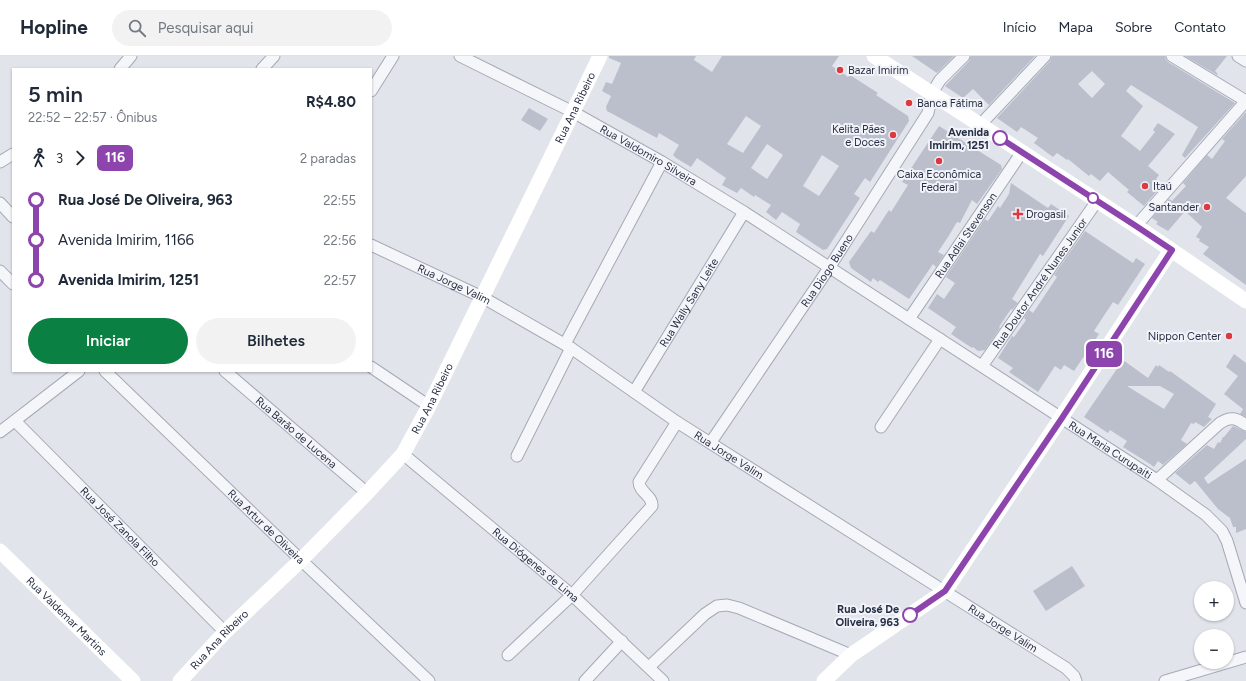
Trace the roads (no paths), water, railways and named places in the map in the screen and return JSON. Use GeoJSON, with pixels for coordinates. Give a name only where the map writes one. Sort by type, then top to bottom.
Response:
{"type":"FeatureCollection","features":[{"type":"Feature","properties":{"kind":"street"},"geometry":{"type":"LineString","coordinates":[[121,68],[131,56]]}},
{"type":"Feature","properties":{"kind":"street"},"geometry":{"type":"LineString","coordinates":[[263,68],[274,56]]}},
{"type":"Feature","properties":{"kind":"street"},"geometry":{"type":"LineString","coordinates":[[372,89],[393,56]]}},
{"type":"Feature","properties":{"kind":"street","name":"Rua Ana Ribeiro"},"geometry":{"type":"LineString","coordinates":[[180,681],[225,632],[301,560],[403,454],[600,56]]}},
{"type":"Feature","properties":{"kind":"street"},"geometry":{"type":"LineString","coordinates":[[874,56],[1136,226],[1246,301]]}},
{"type":"Feature","properties":{"kind":"street"},"geometry":{"type":"LineString","coordinates":[[932,93],[940,80],[964,56]]}},
{"type":"Feature","properties":{"kind":"street"},"geometry":{"type":"LineString","coordinates":[[980,125],[1045,56]]}},
{"type":"Feature","properties":{"kind":"street"},"geometry":{"type":"LineString","coordinates":[[1136,226],[1246,101],[1172,56]]}},
{"type":"Feature","properties":{"kind":"street"},"geometry":{"type":"LineString","coordinates":[[1238,56],[1246,61]]}},
{"type":"Feature","properties":{"kind":"street","name":"Rua Valdomiro Silveira"},"geometry":{"type":"LineString","coordinates":[[467,58],[573,112],[662,162],[744,212],[829,268]]}},
{"type":"Feature","properties":{"kind":"street","name":"Rua Diogo Bueno"},"geometry":{"type":"LineString","coordinates":[[711,442],[829,268],[928,113],[932,93]]}},
{"type":"Feature","properties":{"kind":"street","name":"Rua Adlai Stevenson"},"geometry":{"type":"LineString","coordinates":[[909,319],[1022,152]]}},
{"type":"Feature","properties":{"kind":"street"},"geometry":{"type":"LineString","coordinates":[[0,162],[12,155]]}},
{"type":"Feature","properties":{"kind":"street"},"geometry":{"type":"LineString","coordinates":[[517,456],[568,346],[662,162]]}},
{"type":"Feature","properties":{"kind":"street","name":"Rua Doutor André Nunes Junior"},"geometry":{"type":"LineString","coordinates":[[982,366],[1097,201]]}},
{"type":"Feature","properties":{"kind":"street"},"geometry":{"type":"LineString","coordinates":[[0,203],[12,215]]}},
{"type":"Feature","properties":{"kind":"street","name":"Rua Wally Sany Leite"},"geometry":{"type":"LineString","coordinates":[[634,392],[744,212]]}},
{"type":"Feature","properties":{"kind":"street","name":"Rua Jorge Valim"},"geometry":{"type":"LineString","coordinates":[[372,245],[482,297],[568,346],[678,422],[1066,668],[1074,676],[1076,681]]}},
{"type":"Feature","properties":{"kind":"street"},"geometry":{"type":"LineString","coordinates":[[824,681],[851,655],[945,591],[1062,418],[1172,250]]}},
{"type":"Feature","properties":{"kind":"street","name":"Rua Maria Curupaiti"},"geometry":{"type":"LineString","coordinates":[[829,268],[1157,480],[1206,516],[1222,531],[1227,541],[1246,603]]}},
{"type":"Feature","properties":{"kind":"street"},"geometry":{"type":"LineString","coordinates":[[0,271],[12,283]]}},
{"type":"Feature","properties":{"kind":"street"},"geometry":{"type":"LineString","coordinates":[[881,427],[940,339]]}},
{"type":"Feature","properties":{"kind":"street"},"geometry":{"type":"LineString","coordinates":[[372,368],[428,406]]}},
{"type":"Feature","properties":{"kind":"street"},"geometry":{"type":"LineString","coordinates":[[0,432],[78,372]]}},
{"type":"Feature","properties":{"kind":"street","name":"Rua Artur de Oliveira"},"geometry":{"type":"LineString","coordinates":[[106,372],[429,681]]}},
{"type":"Feature","properties":{"kind":"street","name":"Rua Barão de Lucena"},"geometry":{"type":"LineString","coordinates":[[226,372],[367,493]]}},
{"type":"Feature","properties":{"kind":"street"},"geometry":{"type":"LineString","coordinates":[[1157,480],[1220,423],[1234,418],[1246,425]]}},
{"type":"Feature","properties":{"kind":"street","name":"Rua José Zanola Filho"},"geometry":{"type":"LineString","coordinates":[[14,421],[225,632]]}},
{"type":"Feature","properties":{"kind":"street"},"geometry":{"type":"LineString","coordinates":[[508,655],[572,595],[652,506],[652,501],[640,488],[638,482],[678,422]]}},
{"type":"Feature","properties":{"kind":"street","name":"Rua Diógenes de Lima"},"geometry":{"type":"LineString","coordinates":[[403,454],[572,595],[663,681]]}},
{"type":"Feature","properties":{"kind":"street","name":"Rua Valdemar Martins"},"geometry":{"type":"LineString","coordinates":[[0,551],[133,681]]}},
{"type":"Feature","properties":{"kind":"street"},"geometry":{"type":"LineString","coordinates":[[649,667],[705,614],[717,606],[727,605],[739,608],[851,655]]}},
{"type":"Feature","properties":{"kind":"street"},"geometry":{"type":"LineString","coordinates":[[585,681],[622,641]]}},
{"type":"Feature","properties":{"kind":"street"},"geometry":{"type":"LineString","coordinates":[[1165,681],[1246,657]]}},
{"type":"Feature","properties":{"kind":"place","name":"Bazar Imirim"},"geometry":{"type":"Point","coordinates":[840,70]}},
{"type":"Feature","properties":{"kind":"place","name":"Banca Fátima"},"geometry":{"type":"Point","coordinates":[909,103]}},
{"type":"Feature","properties":{"kind":"place","name":"Kelita Pães e Doces"},"geometry":{"type":"Point","coordinates":[893,135]}},
{"type":"Feature","properties":{"kind":"place","name":"Avenida Imirim, 1251"},"geometry":{"type":"Point","coordinates":[1000,138]}},
{"type":"Feature","properties":{"kind":"place","name":"Caixa Econômica Federal"},"geometry":{"type":"Point","coordinates":[939,161]}},
{"type":"Feature","properties":{"kind":"place","name":"Itaú"},"geometry":{"type":"Point","coordinates":[1145,186]}},
{"type":"Feature","properties":{"kind":"place","name":"Santander"},"geometry":{"type":"Point","coordinates":[1207,207]}},
{"type":"Feature","properties":{"kind":"place","name":"Drogasil"},"geometry":{"type":"Point","coordinates":[1018,214]}},
{"type":"Feature","properties":{"kind":"place","name":"Nippon Center"},"geometry":{"type":"Point","coordinates":[1229,336]}},
{"type":"Feature","properties":{"kind":"place","name":"Rua José De Oliveira, 963"},"geometry":{"type":"Point","coordinates":[910,615]}}]}
